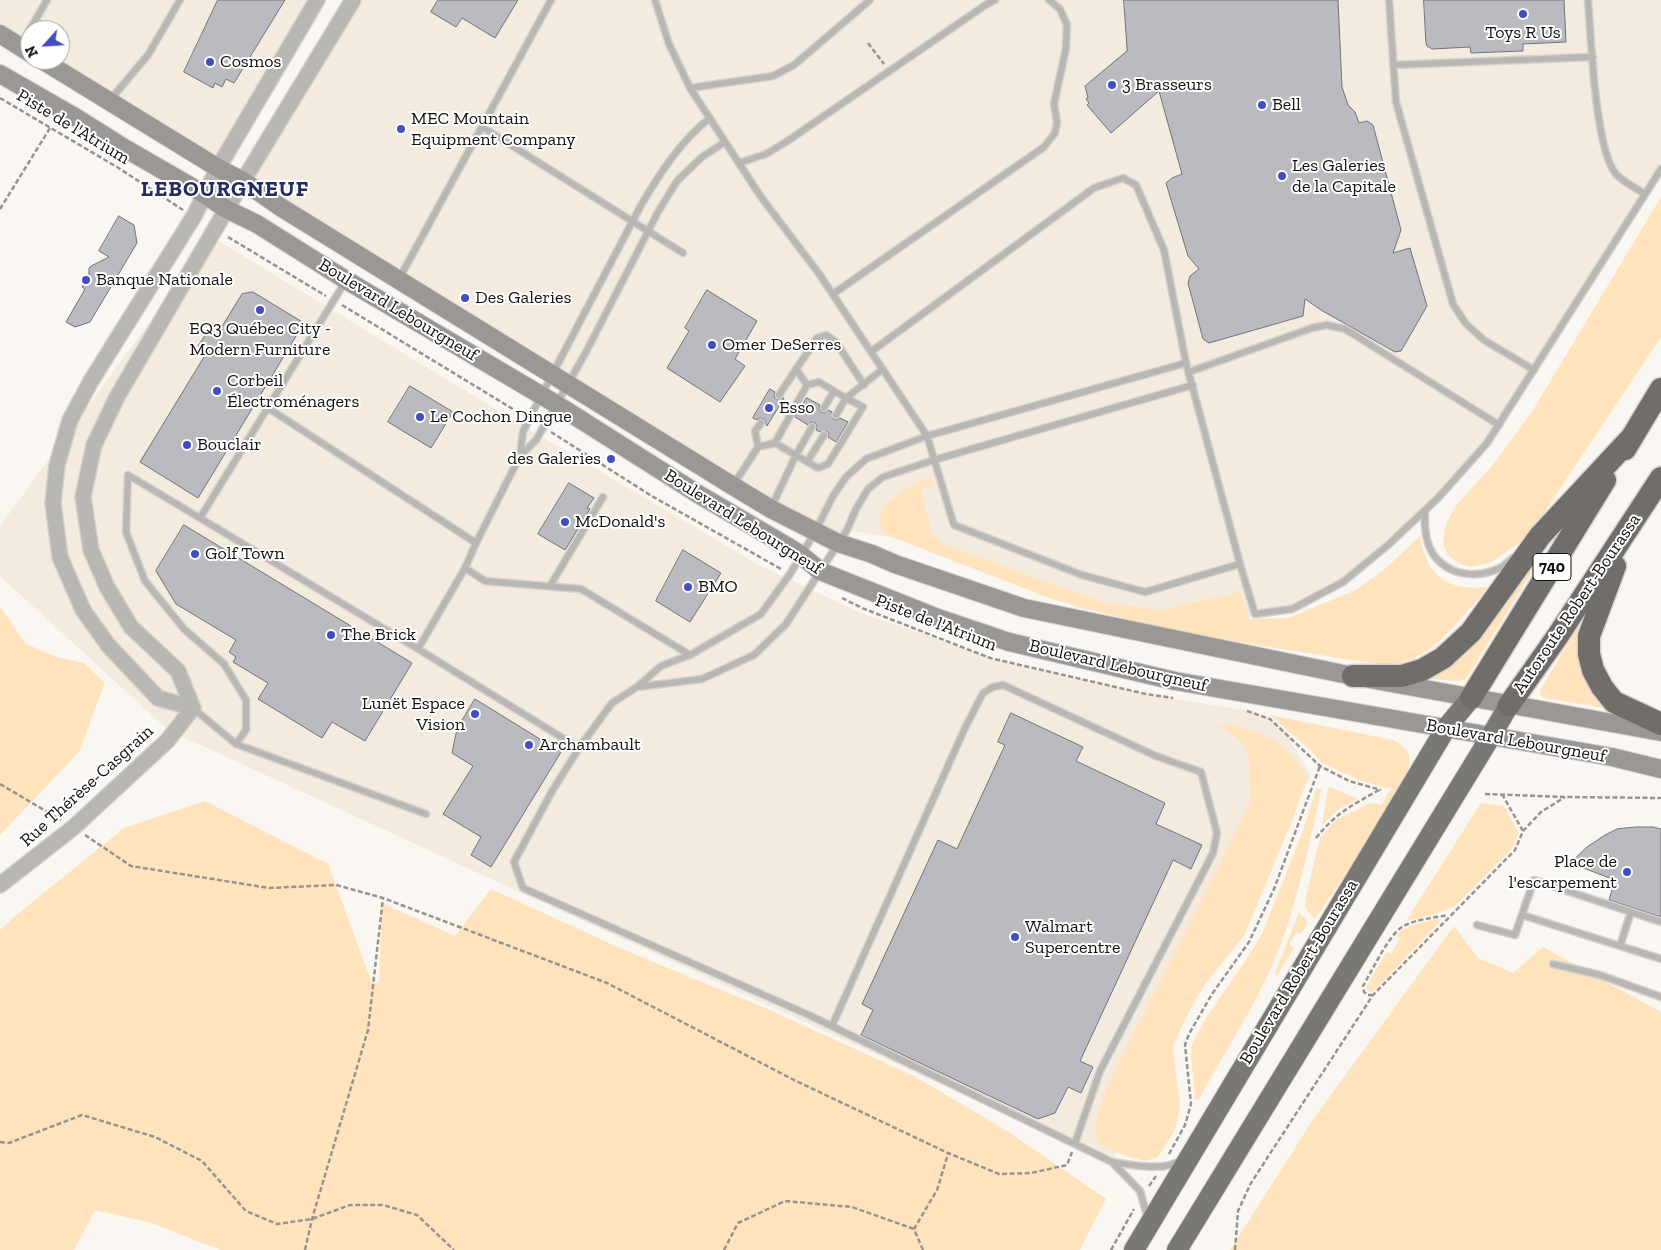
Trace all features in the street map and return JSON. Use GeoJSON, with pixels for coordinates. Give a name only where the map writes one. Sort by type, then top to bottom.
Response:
{"type":"FeatureCollection","features":[{"type":"Feature","properties":{"kind":"highway","name":"Autoroute Robert-Bourassa"},"geometry":{"type":"LineString","coordinates":[[1471,698],[1661,389]]}},
{"type":"Feature","properties":{"kind":"highway"},"geometry":{"type":"LineString","coordinates":[[1353,676],[1402,676],[1422,670],[1443,658],[1471,632],[1540,536],[1633,436]]}},
{"type":"Feature","properties":{"kind":"highway","name":"Autoroute Robert-Bourassa"},"geometry":{"type":"LineString","coordinates":[[1509,705],[1629,529],[1661,478]]}},
{"type":"Feature","properties":{"kind":"highway"},"geometry":{"type":"LineString","coordinates":[[1629,529],[1589,636],[1589,654],[1593,670],[1602,688],[1614,702],[1661,724]]}},
{"type":"Feature","properties":{"kind":"highway","name":"Boulevard Robert-Bourassa"},"geometry":{"type":"LineString","coordinates":[[1134,1250],[1140,1218],[1192,1151],[1446,728],[1471,698]]}},
{"type":"Feature","properties":{"kind":"highway"},"geometry":{"type":"LineString","coordinates":[[1177,1250],[1509,705]]}},
{"type":"Feature","properties":{"kind":"main road"},"geometry":{"type":"LineString","coordinates":[[0,34],[20,46]]}},
{"type":"Feature","properties":{"kind":"main road","name":"Boulevard Lebourgneuf"},"geometry":{"type":"LineString","coordinates":[[58,70],[218,168],[243,180],[282,208],[733,486],[771,509],[838,543],[1024,608],[1353,676],[1661,732]]}},
{"type":"Feature","properties":{"kind":"main road","name":"Boulevard Lebourgneuf"},"geometry":{"type":"LineString","coordinates":[[0,74],[204,194],[226,209],[257,224],[346,280],[548,400],[801,556],[820,571],[938,618],[1019,644],[1175,681],[1612,757],[1661,769]]}},
{"type":"Feature","properties":{"kind":"street"},"geometry":{"type":"LineString","coordinates":[[193,708],[158,698],[108,645],[82,610],[60,558],[53,503],[57,465],[70,420],[91,381],[194,216],[218,168],[317,0]]}},
{"type":"Feature","properties":{"kind":"street"},"geometry":{"type":"LineString","coordinates":[[193,708],[178,671],[131,626],[106,587],[92,550],[83,497],[94,445],[117,397],[226,209],[353,0]]}},
{"type":"Feature","properties":{"kind":"street","name":"Rue Thérèse-Casgrain"},"geometry":{"type":"LineString","coordinates":[[0,885],[74,827],[167,741],[193,708]]}},
{"type":"Feature","properties":{"kind":"lane"},"geometry":{"type":"LineString","coordinates":[[38,20],[47,0]]}},
{"type":"Feature","properties":{"kind":"lane"},"geometry":{"type":"LineString","coordinates":[[109,101],[148,55],[180,0]]}},
{"type":"Feature","properties":{"kind":"lane"},"geometry":{"type":"LineString","coordinates":[[399,280],[551,0]]}},
{"type":"Feature","properties":{"kind":"lane"},"geometry":{"type":"LineString","coordinates":[[655,0],[669,44],[690,88],[761,197],[833,294],[927,436],[954,525],[1082,575],[1145,592],[1240,564]]}},
{"type":"Feature","properties":{"kind":"lane"},"geometry":{"type":"LineString","coordinates":[[690,88],[773,76],[794,65],[870,0]]}},
{"type":"Feature","properties":{"kind":"lane"},"geometry":{"type":"LineString","coordinates":[[739,163],[766,154],[786,142],[995,0]]}},
{"type":"Feature","properties":{"kind":"lane"},"geometry":{"type":"LineString","coordinates":[[833,294],[1044,147],[1055,133],[1057,122],[1054,104],[1066,48],[1066,25],[1060,9],[1050,0]]}},
{"type":"Feature","properties":{"kind":"lane"},"geometry":{"type":"LineString","coordinates":[[1389,0],[1396,102],[1453,304],[1466,324],[1484,340],[1534,370]]}},
{"type":"Feature","properties":{"kind":"lane"},"geometry":{"type":"LineString","coordinates":[[1588,0],[1600,126],[1609,161],[1617,175],[1645,194]]}},
{"type":"Feature","properties":{"kind":"lane"},"geometry":{"type":"LineString","coordinates":[[1393,65],[1593,57]]}},
{"type":"Feature","properties":{"kind":"lane"},"geometry":{"type":"LineString","coordinates":[[418,649],[465,568],[520,456],[536,440],[548,400],[552,374],[655,181],[702,124],[710,118]]}},
{"type":"Feature","properties":{"kind":"lane"},"geometry":{"type":"LineString","coordinates":[[482,127],[683,253]]}},
{"type":"Feature","properties":{"kind":"lane"},"geometry":{"type":"LineString","coordinates":[[520,456],[523,432],[548,400],[567,384],[589,346],[648,231],[678,181],[702,157],[725,142]]}},
{"type":"Feature","properties":{"kind":"lane"},"geometry":{"type":"LineString","coordinates":[[872,351],[1094,188],[1123,178],[1136,186],[1164,250],[1186,363],[1254,614],[1292,609],[1343,582],[1388,545],[1425,511],[1488,443],[1661,169]]}},
{"type":"Feature","properties":{"kind":"lane"},"geometry":{"type":"LineString","coordinates":[[200,518],[346,280]]}},
{"type":"Feature","properties":{"kind":"lane"},"geometry":{"type":"LineString","coordinates":[[1189,372],[1312,328],[1327,325],[1345,329],[1499,425]]}},
{"type":"Feature","properties":{"kind":"lane"},"geometry":{"type":"LineString","coordinates":[[779,395],[817,338],[826,335],[836,342],[864,385]]}},
{"type":"Feature","properties":{"kind":"lane"},"geometry":{"type":"LineString","coordinates":[[1186,363],[927,436],[866,459],[846,477],[837,490],[790,574],[761,614],[690,655],[661,666],[637,687],[612,703],[579,748],[551,793],[514,862],[523,888],[832,1026],[1112,1162],[1138,1166],[1169,1165],[1176,1164],[1192,1151]]}},
{"type":"Feature","properties":{"kind":"lane"},"geometry":{"type":"LineString","coordinates":[[836,415],[846,398],[883,368]]}},
{"type":"Feature","properties":{"kind":"lane"},"geometry":{"type":"LineString","coordinates":[[796,369],[807,386]]}},
{"type":"Feature","properties":{"kind":"lane"},"geometry":{"type":"LineString","coordinates":[[758,447],[775,443],[818,468],[828,464],[863,407],[820,382],[807,386],[775,443]]}},
{"type":"Feature","properties":{"kind":"lane"},"geometry":{"type":"LineString","coordinates":[[637,687],[702,679],[754,656],[786,624],[847,530],[856,509],[868,489],[883,477],[934,460],[1193,385]]}},
{"type":"Feature","properties":{"kind":"lane"},"geometry":{"type":"LineString","coordinates":[[824,408],[834,391]]}},
{"type":"Feature","properties":{"kind":"lane"},"geometry":{"type":"LineString","coordinates":[[268,408],[476,543]]}},
{"type":"Feature","properties":{"kind":"lane"},"geometry":{"type":"LineString","coordinates":[[733,486],[758,447],[755,431],[761,423]]}},
{"type":"Feature","properties":{"kind":"lane"},"geometry":{"type":"LineString","coordinates":[[771,509],[796,455],[812,427]]}},
{"type":"Feature","properties":{"kind":"lane"},"geometry":{"type":"LineString","coordinates":[[807,462],[824,435]]}},
{"type":"Feature","properties":{"kind":"lane"},"geometry":{"type":"LineString","coordinates":[[236,744],[246,730],[246,700],[224,664],[184,629],[146,581],[126,532],[128,475],[579,748]]}},
{"type":"Feature","properties":{"kind":"lane"},"geometry":{"type":"LineString","coordinates":[[550,586],[603,497]]}},
{"type":"Feature","properties":{"kind":"lane"},"geometry":{"type":"LineString","coordinates":[[1425,511],[1424,529],[1436,558],[1449,568],[1462,574],[1475,575],[1501,567],[1540,536]]}},
{"type":"Feature","properties":{"kind":"lane"},"geometry":{"type":"LineString","coordinates":[[465,568],[485,581],[581,588],[690,655]]}},
{"type":"Feature","properties":{"kind":"lane"},"geometry":{"type":"LineString","coordinates":[[832,1026],[964,730],[983,693],[993,687],[1003,685],[1156,756],[1201,772],[1217,833],[1213,853],[1100,1070],[1075,1144]]}},
{"type":"Feature","properties":{"kind":"lane"},"geometry":{"type":"LineString","coordinates":[[193,708],[236,744],[426,814]]}},
{"type":"Feature","properties":{"kind":"lane"},"geometry":{"type":"LineString","coordinates":[[1477,925],[1515,935],[1534,880],[1661,922]]}},
{"type":"Feature","properties":{"kind":"lane"},"geometry":{"type":"LineString","coordinates":[[1620,946],[1631,912]]}},
{"type":"Feature","properties":{"kind":"lane"},"geometry":{"type":"LineString","coordinates":[[1522,915],[1661,959]]}},
{"type":"Feature","properties":{"kind":"lane"},"geometry":{"type":"LineString","coordinates":[[1553,964],[1600,975],[1661,997]]}},
{"type":"Feature","properties":{"kind":"lane"},"geometry":{"type":"LineString","coordinates":[[1112,1162],[1140,1191],[1140,1218]]}},
{"type":"Feature","properties":{"kind":"path"},"geometry":{"type":"LineString","coordinates":[[868,43],[889,71]]}},
{"type":"Feature","properties":{"kind":"path","name":"Piste de l'Atrium"},"geometry":{"type":"LineString","coordinates":[[0,98],[184,210]]}},
{"type":"Feature","properties":{"kind":"path"},"geometry":{"type":"LineString","coordinates":[[0,209],[50,128]]}},
{"type":"Feature","properties":{"kind":"path"},"geometry":{"type":"LineString","coordinates":[[232,240],[300,279],[513,409]]}},
{"type":"Feature","properties":{"kind":"path"},"geometry":{"type":"LineString","coordinates":[[554,434],[650,495],[779,568]]}},
{"type":"Feature","properties":{"kind":"path","name":"Piste de l'Atrium"},"geometry":{"type":"LineString","coordinates":[[845,600],[990,658],[1146,694],[1180,699]]}},
{"type":"Feature","properties":{"kind":"path"},"geometry":{"type":"LineString","coordinates":[[1244,710],[1270,719],[1320,766],[1349,781],[1381,790],[1349,806],[1337,815],[1316,838]]}},
{"type":"Feature","properties":{"kind":"path"},"geometry":{"type":"LineString","coordinates":[[1167,1158],[1186,1125],[1191,1104],[1185,1044],[1212,994],[1249,942],[1274,889],[1320,766]]}},
{"type":"Feature","properties":{"kind":"path"},"geometry":{"type":"LineString","coordinates":[[0,784],[74,827],[131,866],[268,888],[336,885],[383,898],[607,982],[794,1080],[948,1153],[999,1174],[1031,1173],[1068,1165],[1075,1144]]}},
{"type":"Feature","properties":{"kind":"path"},"geometry":{"type":"LineString","coordinates":[[1485,794],[1661,798]]}},
{"type":"Feature","properties":{"kind":"path"},"geometry":{"type":"LineString","coordinates":[[1502,794],[1523,832]]}},
{"type":"Feature","properties":{"kind":"path"},"geometry":{"type":"LineString","coordinates":[[1236,1250],[1238,1211],[1250,1183],[1373,995],[1515,850],[1523,832],[1541,812],[1565,797]]}},
{"type":"Feature","properties":{"kind":"path"},"geometry":{"type":"LineString","coordinates":[[305,1250],[312,1219],[368,1030],[383,898]]}},
{"type":"Feature","properties":{"kind":"path"},"geometry":{"type":"LineString","coordinates":[[1373,995],[1368,995],[1363,986],[1394,933],[1404,926],[1413,923],[1450,915]]}},
{"type":"Feature","properties":{"kind":"path"},"geometry":{"type":"LineString","coordinates":[[0,1142],[9,1143],[82,1115],[155,1137],[202,1161],[246,1211],[276,1224],[312,1219],[350,1205],[383,1205],[417,1215],[454,1250]]}},
{"type":"Feature","properties":{"kind":"path"},"geometry":{"type":"LineString","coordinates":[[914,1229],[938,1190],[948,1153]]}},
{"type":"Feature","properties":{"kind":"path"},"geometry":{"type":"LineString","coordinates":[[724,1250],[738,1223],[786,1201],[852,1207],[914,1229],[923,1250]]}},
{"type":"Feature","properties":{"kind":"path"},"geometry":{"type":"LineString","coordinates":[[1111,1250],[1140,1218]]}},
{"type":"Feature","properties":{"kind":"shaded area"},"geometry":{"type":"Polygon","coordinates":[[[0,0],[320,0],[218,168],[58,70],[70,70],[70,20],[20,20],[20,47],[0,34],[0,0]]]}},
{"type":"Feature","properties":{"kind":"shaded area"},"geometry":{"type":"Polygon","coordinates":[[[353,0],[1661,0],[1661,169],[1488,443],[1438,498],[1343,582],[1292,609],[1255,614],[1138,619],[1079,608],[929,547],[895,538],[847,530],[838,543],[243,181],[353,0]]]}},
{"type":"Feature","properties":{"kind":"shaded area"},"geometry":{"type":"Polygon","coordinates":[[[1661,197],[1661,337],[1534,528],[1523,540],[1490,563],[1470,567],[1458,563],[1447,554],[1443,542],[1446,524],[1455,507],[1496,461],[1533,410],[1661,197]]]}},
{"type":"Feature","properties":{"kind":"shaded area"},"geometry":{"type":"Polygon","coordinates":[[[212,237],[525,427],[757,564],[861,613],[1002,661],[1146,694],[1244,710],[1270,719],[1285,731],[1311,776],[1112,1162],[168,730],[0,576],[0,526],[212,237]]]}},
{"type":"Feature","properties":{"kind":"shaded area"},"geometry":{"type":"Polygon","coordinates":[[[930,477],[933,485],[921,489],[931,532],[942,544],[1105,603],[1160,610],[1240,592],[1250,619],[1288,618],[1356,590],[1385,569],[1420,536],[1428,562],[1441,578],[1461,586],[1474,588],[1488,587],[1438,642],[1413,659],[1400,663],[1377,664],[1169,631],[1049,598],[887,535],[881,525],[881,516],[885,507],[901,492],[930,477]]]}},
{"type":"Feature","properties":{"kind":"shaded area"},"geometry":{"type":"Polygon","coordinates":[[[1556,533],[1466,679],[1460,681],[1420,678],[1556,533]]]}},
{"type":"Feature","properties":{"kind":"shaded area"},"geometry":{"type":"Polygon","coordinates":[[[0,607],[26,644],[57,657],[84,663],[105,683],[79,752],[0,835],[0,607]]]}},
{"type":"Feature","properties":{"kind":"shaded area"},"geometry":{"type":"Polygon","coordinates":[[[1585,616],[1606,708],[1543,698],[1540,694],[1541,688],[1585,616]]]}},
{"type":"Feature","properties":{"kind":"shaded area"},"geometry":{"type":"Polygon","coordinates":[[[1270,715],[1393,740],[1407,751],[1410,759],[1407,776],[1361,852],[1315,919],[1306,909],[1305,901],[1320,838],[1336,820],[1368,804],[1376,803],[1381,805],[1392,787],[1386,788],[1359,780],[1322,763],[1270,715]]]}},
{"type":"Feature","properties":{"kind":"shaded area"},"geometry":{"type":"Polygon","coordinates":[[[1216,724],[1245,729],[1270,738],[1291,754],[1307,778],[1293,819],[1244,936],[1206,983],[1185,1018],[1173,1047],[1180,1107],[1175,1130],[1158,1157],[1145,1161],[1125,1156],[1100,1144],[1095,1135],[1096,1121],[1106,1089],[1251,801],[1249,764],[1246,750],[1235,736],[1216,724]]]}},
{"type":"Feature","properties":{"kind":"shaded area"},"geometry":{"type":"Polygon","coordinates":[[[1330,787],[1358,799],[1339,809],[1322,825],[1328,789],[1330,787]]]}},
{"type":"Feature","properties":{"kind":"shaded area"},"geometry":{"type":"Polygon","coordinates":[[[1316,788],[1321,790],[1313,829],[1299,887],[1281,944],[1243,1023],[1199,1099],[1195,1100],[1191,1055],[1192,1044],[1208,1015],[1262,934],[1303,831],[1316,788]]]}},
{"type":"Feature","properties":{"kind":"shaded area"},"geometry":{"type":"Polygon","coordinates":[[[205,801],[328,864],[372,983],[379,983],[382,903],[455,936],[491,889],[622,949],[770,1010],[916,1077],[1007,1131],[1106,1199],[1080,1250],[220,1250],[152,1223],[95,1210],[74,1250],[0,1250],[0,930],[124,828],[205,801]]]}},
{"type":"Feature","properties":{"kind":"shaded area"},"geometry":{"type":"Polygon","coordinates":[[[1481,803],[1504,806],[1519,833],[1512,849],[1455,906],[1435,914],[1406,921],[1481,803]]]}},
{"type":"Feature","properties":{"kind":"shaded area"},"geometry":{"type":"Polygon","coordinates":[[[1299,912],[1308,923],[1301,934],[1297,932],[1289,944],[1294,948],[1277,976],[1275,974],[1299,912]]]}},
{"type":"Feature","properties":{"kind":"shaded area"},"geometry":{"type":"Polygon","coordinates":[[[1439,919],[1440,922],[1375,990],[1369,992],[1366,987],[1387,952],[1391,954],[1400,938],[1396,935],[1411,926],[1439,919]]]}},
{"type":"Feature","properties":{"kind":"shaded area"},"geometry":{"type":"Polygon","coordinates":[[[1454,926],[1478,958],[1513,973],[1543,947],[1661,1012],[1661,1250],[1230,1250],[1314,1118],[1454,926]]]}},
{"type":"Feature","properties":{"kind":"building"},"geometry":{"type":"Polygon","coordinates":[[[218,0],[285,0],[234,83],[226,79],[222,87],[215,83],[213,88],[184,72],[218,0]]]}},
{"type":"Feature","properties":{"kind":"building"},"geometry":{"type":"Polygon","coordinates":[[[438,0],[518,0],[495,38],[462,18],[456,27],[431,12],[438,0]]]}},
{"type":"Feature","properties":{"kind":"building","name":"Les Galeries de la Capitale"},"geometry":{"type":"Polygon","coordinates":[[[1124,0],[1338,0],[1342,87],[1348,105],[1355,112],[1359,123],[1367,121],[1373,125],[1401,230],[1393,253],[1410,248],[1427,306],[1401,351],[1395,352],[1305,299],[1303,316],[1209,343],[1203,339],[1188,283],[1190,276],[1199,269],[1188,256],[1166,183],[1182,174],[1159,91],[1111,133],[1087,105],[1089,103],[1086,99],[1088,98],[1085,86],[1127,51],[1124,0]]]}},
{"type":"Feature","properties":{"kind":"building"},"geometry":{"type":"Polygon","coordinates":[[[1424,0],[1564,0],[1566,42],[1523,44],[1523,51],[1471,53],[1470,47],[1432,49],[1426,43],[1424,0]]]}},
{"type":"Feature","properties":{"kind":"building"},"geometry":{"type":"Polygon","coordinates":[[[119,216],[134,225],[137,243],[90,322],[75,327],[66,322],[85,289],[82,287],[89,275],[89,268],[109,257],[99,251],[119,216]]]}},
{"type":"Feature","properties":{"kind":"building","name":"Omer DeSerres"},"geometry":{"type":"Polygon","coordinates":[[[707,290],[757,321],[735,359],[745,366],[720,402],[667,368],[689,331],[685,328],[707,290]]]}},
{"type":"Feature","properties":{"kind":"building"},"geometry":{"type":"Polygon","coordinates":[[[253,292],[304,323],[198,498],[140,462],[207,352],[198,346],[213,323],[221,328],[242,294],[253,292]]]}},
{"type":"Feature","properties":{"kind":"building","name":"Le Cochon Dingue"},"geometry":{"type":"Polygon","coordinates":[[[410,386],[453,412],[431,448],[388,422],[410,386]]]}},
{"type":"Feature","properties":{"kind":"building","name":"Esso"},"geometry":{"type":"Polygon","coordinates":[[[770,389],[775,392],[774,397],[777,399],[784,398],[767,426],[764,419],[760,418],[757,420],[753,418],[770,389]]]}},
{"type":"Feature","properties":{"kind":"building","name":"Esso"},"geometry":{"type":"Polygon","coordinates":[[[807,398],[820,405],[821,412],[824,413],[828,410],[832,412],[833,419],[840,418],[848,422],[836,442],[828,437],[829,433],[826,431],[820,432],[816,430],[817,426],[815,423],[811,422],[808,425],[795,417],[807,398]]]}},
{"type":"Feature","properties":{"kind":"building","name":"McDonald's"},"geometry":{"type":"Polygon","coordinates":[[[569,483],[594,498],[587,508],[590,509],[565,550],[538,534],[569,483]]]}},
{"type":"Feature","properties":{"kind":"building"},"geometry":{"type":"Polygon","coordinates":[[[184,525],[412,663],[365,741],[332,722],[322,738],[258,699],[268,683],[233,662],[236,657],[229,652],[236,640],[176,604],[156,571],[184,525]]]}},
{"type":"Feature","properties":{"kind":"building","name":"BMO"},"geometry":{"type":"Polygon","coordinates":[[[683,550],[721,573],[690,622],[656,601],[683,550]]]}},
{"type":"Feature","properties":{"kind":"building"},"geometry":{"type":"Polygon","coordinates":[[[475,699],[561,752],[491,867],[471,855],[481,837],[443,814],[473,766],[452,753],[457,729],[475,699]]]}},
{"type":"Feature","properties":{"kind":"building","name":"Walmart Supercentre"},"geometry":{"type":"Polygon","coordinates":[[[1011,713],[1083,747],[1076,761],[1165,803],[1156,824],[1202,845],[1191,869],[1173,860],[1080,1061],[1093,1067],[1081,1093],[1068,1087],[1055,1113],[1038,1119],[861,1035],[873,1010],[862,1004],[938,840],[957,849],[1005,745],[998,742],[1011,713]]]}},
{"type":"Feature","properties":{"kind":"building","name":"Place de l'escarpement"},"geometry":{"type":"Polygon","coordinates":[[[1636,827],[1661,829],[1661,917],[1609,900],[1615,880],[1570,863],[1587,847],[1605,835],[1617,829],[1636,827]]]}},
{"type":"Feature","properties":{"kind":"place","name":"Toys R Us"},"geometry":{"type":"Point","coordinates":[1523,14]}},
{"type":"Feature","properties":{"kind":"place","name":"Cosmos"},"geometry":{"type":"Point","coordinates":[210,62]}},
{"type":"Feature","properties":{"kind":"place","name":"3 Brasseurs"},"geometry":{"type":"Point","coordinates":[1112,85]}},
{"type":"Feature","properties":{"kind":"place","name":"Bell"},"geometry":{"type":"Point","coordinates":[1262,105]}},
{"type":"Feature","properties":{"kind":"place","name":"MEC Mountain Equipment Company"},"geometry":{"type":"Point","coordinates":[401,129]}},
{"type":"Feature","properties":{"kind":"place","name":"Les Galeries de la Capitale"},"geometry":{"type":"Point","coordinates":[1282,176]}},
{"type":"Feature","properties":{"kind":"place","name":"Banque Nationale"},"geometry":{"type":"Point","coordinates":[86,280]}},
{"type":"Feature","properties":{"kind":"place","name":"Des Galeries"},"geometry":{"type":"Point","coordinates":[465,298]}},
{"type":"Feature","properties":{"kind":"place","name":"EQ3 Québec City - Modern Furniture"},"geometry":{"type":"Point","coordinates":[260,310]}},
{"type":"Feature","properties":{"kind":"place","name":"Omer DeSerres"},"geometry":{"type":"Point","coordinates":[712,345]}},
{"type":"Feature","properties":{"kind":"place","name":"Corbeil Électroménagers"},"geometry":{"type":"Point","coordinates":[217,391]}},
{"type":"Feature","properties":{"kind":"place","name":"Esso"},"geometry":{"type":"Point","coordinates":[769,408]}},
{"type":"Feature","properties":{"kind":"place","name":"Le Cochon Dingue"},"geometry":{"type":"Point","coordinates":[420,417]}},
{"type":"Feature","properties":{"kind":"place","name":"Bouclair"},"geometry":{"type":"Point","coordinates":[187,445]}},
{"type":"Feature","properties":{"kind":"place","name":"des Galeries"},"geometry":{"type":"Point","coordinates":[611,459]}},
{"type":"Feature","properties":{"kind":"place","name":"McDonald's"},"geometry":{"type":"Point","coordinates":[565,522]}},
{"type":"Feature","properties":{"kind":"place","name":"Golf Town"},"geometry":{"type":"Point","coordinates":[195,554]}},
{"type":"Feature","properties":{"kind":"place","name":"BMO"},"geometry":{"type":"Point","coordinates":[688,587]}},
{"type":"Feature","properties":{"kind":"place","name":"The Brick"},"geometry":{"type":"Point","coordinates":[331,635]}},
{"type":"Feature","properties":{"kind":"place","name":"Lunët Espace Vision"},"geometry":{"type":"Point","coordinates":[475,714]}},
{"type":"Feature","properties":{"kind":"place","name":"Archambault"},"geometry":{"type":"Point","coordinates":[529,745]}},
{"type":"Feature","properties":{"kind":"place","name":"Place de l'escarpement"},"geometry":{"type":"Point","coordinates":[1627,872]}},
{"type":"Feature","properties":{"kind":"place","name":"Walmart Supercentre"},"geometry":{"type":"Point","coordinates":[1015,937]}},
{"type":"Feature","properties":{"kind":"district","name":"LEBOURGNEUF"},"geometry":{"type":"Point","coordinates":[225,190]}}]}
